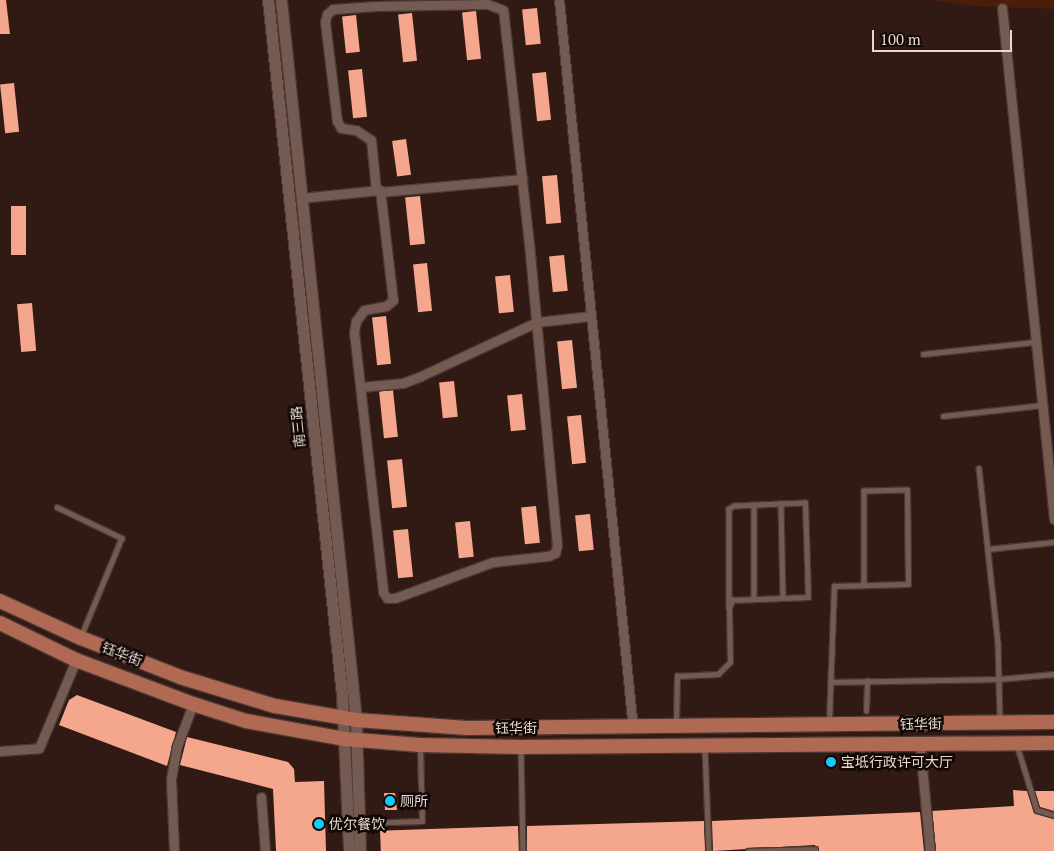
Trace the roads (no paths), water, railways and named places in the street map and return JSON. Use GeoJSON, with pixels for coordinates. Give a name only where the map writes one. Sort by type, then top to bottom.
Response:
{"type":"FeatureCollection","features":[{"type":"Feature","properties":{"kind":"main road","name":"钰华街"},"geometry":{"type":"LineString","coordinates":[[0,601],[81,638],[222,690],[275,706],[350,719],[467,728],[633,728],[1054,722]]}},
{"type":"Feature","properties":{"kind":"main road","name":"钰华街"},"geometry":{"type":"LineString","coordinates":[[0,623],[76,660],[193,704],[246,721],[351,739],[420,745],[521,747],[705,748],[1054,743]]}},
{"type":"Feature","properties":{"kind":"street","name":"南三路"},"geometry":{"type":"LineString","coordinates":[[268,0],[350,719]]}},
{"type":"Feature","properties":{"kind":"street","name":"南三路"},"geometry":{"type":"LineString","coordinates":[[281,0],[350,719],[360,851]]}},
{"type":"Feature","properties":{"kind":"street"},"geometry":{"type":"LineString","coordinates":[[559,0],[633,728]]}},
{"type":"Feature","properties":{"kind":"street"},"geometry":{"type":"LineString","coordinates":[[487,4],[503,10],[522,179],[558,531],[554,553],[548,556],[493,562],[387,598],[383,592],[361,387],[356,321],[364,310],[386,306],[393,300],[371,140],[356,130],[340,128],[337,121],[325,22],[333,9],[487,4]]}},
{"type":"Feature","properties":{"kind":"street"},"geometry":{"type":"LineString","coordinates":[[1002,8],[1054,519]]}},
{"type":"Feature","properties":{"kind":"street"},"geometry":{"type":"LineString","coordinates":[[301,198],[522,179]]}},
{"type":"Feature","properties":{"kind":"street"},"geometry":{"type":"LineString","coordinates":[[361,387],[403,382],[421,376],[537,322],[591,316]]}},
{"type":"Feature","properties":{"kind":"street"},"geometry":{"type":"LineString","coordinates":[[0,751],[39,748],[76,660]]}},
{"type":"Feature","properties":{"kind":"street"},"geometry":{"type":"LineString","coordinates":[[174,851],[170,779],[177,746],[193,704]]}},
{"type":"Feature","properties":{"kind":"street","name":"南三路"},"geometry":{"type":"LineString","coordinates":[[349,851],[351,739]]}},
{"type":"Feature","properties":{"kind":"street"},"geometry":{"type":"LineString","coordinates":[[920,746],[930,851]]}},
{"type":"Feature","properties":{"kind":"street"},"geometry":{"type":"LineString","coordinates":[[261,797],[265,851]]}},
{"type":"Feature","properties":{"kind":"lane"},"geometry":{"type":"LineString","coordinates":[[923,354],[1036,342]]}},
{"type":"Feature","properties":{"kind":"lane"},"geometry":{"type":"LineString","coordinates":[[943,416],[1042,405]]}},
{"type":"Feature","properties":{"kind":"lane"},"geometry":{"type":"LineString","coordinates":[[979,468],[999,679],[1000,723]]}},
{"type":"Feature","properties":{"kind":"lane"},"geometry":{"type":"LineString","coordinates":[[829,725],[834,586],[908,584],[907,490],[864,491],[864,585]]}},
{"type":"Feature","properties":{"kind":"lane"},"geometry":{"type":"LineString","coordinates":[[781,503],[783,598]]}},
{"type":"Feature","properties":{"kind":"lane"},"geometry":{"type":"LineString","coordinates":[[676,727],[677,676],[718,674],[730,662],[727,517],[734,506],[805,503],[810,593],[808,597],[732,600],[729,608]]}},
{"type":"Feature","properties":{"kind":"lane"},"geometry":{"type":"LineString","coordinates":[[754,505],[754,598]]}},
{"type":"Feature","properties":{"kind":"lane"},"geometry":{"type":"LineString","coordinates":[[57,507],[122,538],[81,638]]}},
{"type":"Feature","properties":{"kind":"lane"},"geometry":{"type":"LineString","coordinates":[[988,549],[1054,542]]}},
{"type":"Feature","properties":{"kind":"lane"},"geometry":{"type":"LineString","coordinates":[[830,682],[999,679],[1054,674]]}},
{"type":"Feature","properties":{"kind":"lane"},"geometry":{"type":"LineString","coordinates":[[866,711],[867,681]]}},
{"type":"Feature","properties":{"kind":"lane"},"geometry":{"type":"LineString","coordinates":[[1017,743],[1037,810],[1054,815]]}},
{"type":"Feature","properties":{"kind":"lane"},"geometry":{"type":"LineString","coordinates":[[359,823],[422,820],[420,745]]}},
{"type":"Feature","properties":{"kind":"lane"},"geometry":{"type":"LineString","coordinates":[[521,747],[523,851]]}},
{"type":"Feature","properties":{"kind":"lane"},"geometry":{"type":"LineString","coordinates":[[705,748],[709,851]]}},
{"type":"Feature","properties":{"kind":"lane"},"geometry":{"type":"LineString","coordinates":[[748,851],[815,849]]}},
{"type":"Feature","properties":{"kind":"place","name":"宝坻行政许可大厅"},"geometry":{"type":"Point","coordinates":[831,762]}},
{"type":"Feature","properties":{"kind":"place","name":"厕所"},"geometry":{"type":"Point","coordinates":[390,801]}},
{"type":"Feature","properties":{"kind":"place","name":"优尔餐饮"},"geometry":{"type":"Point","coordinates":[319,824]}}]}
